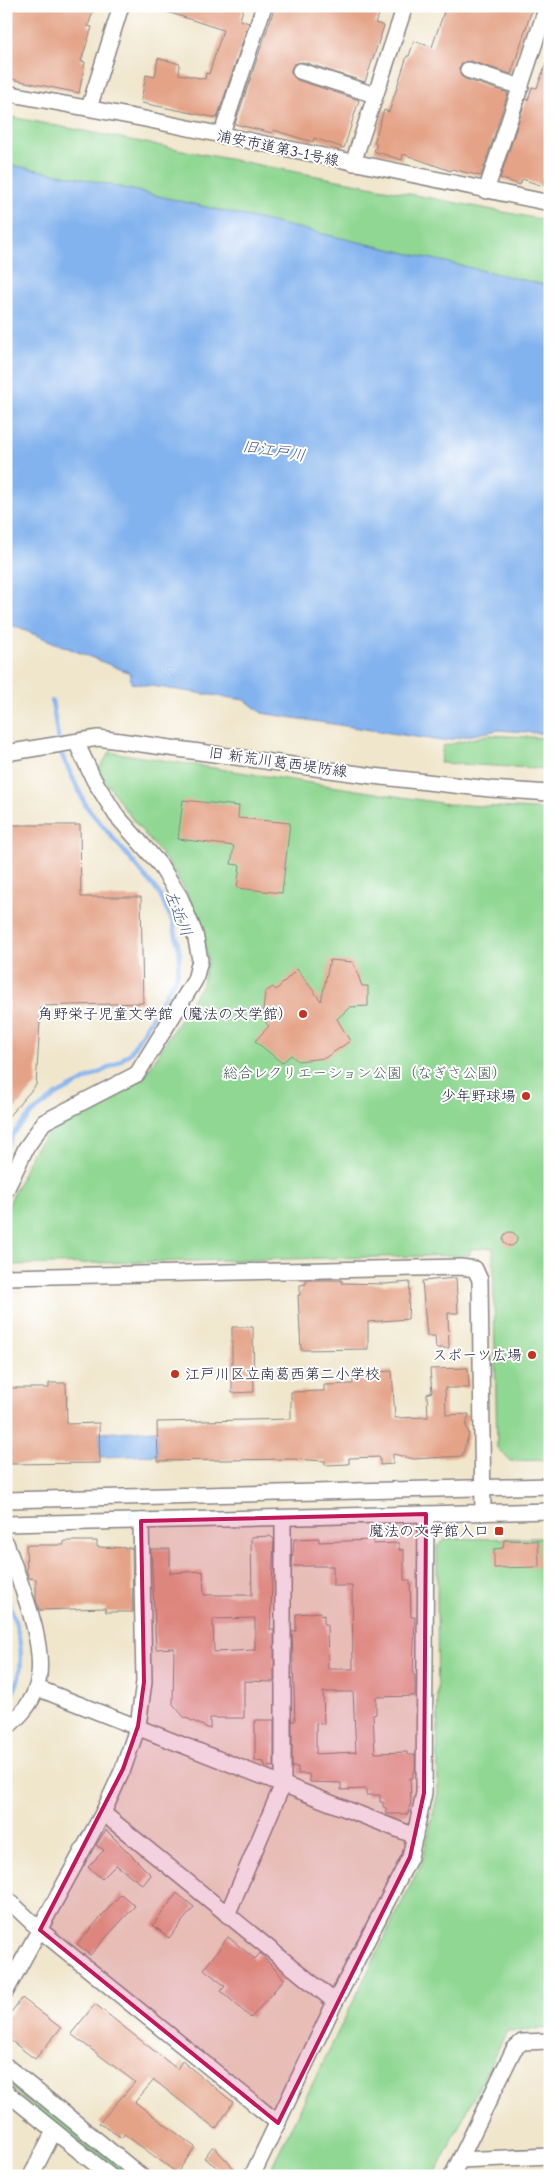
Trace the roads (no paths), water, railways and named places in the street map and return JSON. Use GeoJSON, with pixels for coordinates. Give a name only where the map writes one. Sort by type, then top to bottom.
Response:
{"type":"FeatureCollection","features":[{"type":"Feature","properties":{"kind":"street"},"geometry":{"type":"LineString","coordinates":[[89,108],[121,6]]}},
{"type":"Feature","properties":{"kind":"street"},"geometry":{"type":"LineString","coordinates":[[221,136],[264,6]]}},
{"type":"Feature","properties":{"kind":"street"},"geometry":{"type":"LineString","coordinates":[[353,164],[405,6]]}},
{"type":"Feature","properties":{"kind":"street"},"geometry":{"type":"LineString","coordinates":[[486,191],[547,6]]}},
{"type":"Feature","properties":{"kind":"street"},"geometry":{"type":"LineString","coordinates":[[468,70],[521,86]]}},
{"type":"Feature","properties":{"kind":"street"},"geometry":{"type":"LineString","coordinates":[[300,71],[375,95]]}},
{"type":"Feature","properties":{"kind":"street","name":"浦安市道第3-1号線"},"geometry":{"type":"LineString","coordinates":[[6,93],[89,108],[353,164],[550,203]]}},
{"type":"Feature","properties":{"kind":"street","name":"旧 新荒川葛西堤防線"},"geometry":{"type":"LineString","coordinates":[[6,753],[98,738],[373,776],[490,790],[550,793]]}},
{"type":"Feature","properties":{"kind":"street"},"geometry":{"type":"LineString","coordinates":[[6,1190],[26,1148],[44,1122],[137,1074],[195,980],[200,960],[195,934],[180,897],[160,865],[116,815],[94,780],[76,742]]}},
{"type":"Feature","properties":{"kind":"street"},"geometry":{"type":"LineString","coordinates":[[6,1277],[461,1267],[475,1269],[480,1280],[484,1513]]}},
{"type":"Feature","properties":{"kind":"street"},"geometry":{"type":"LineString","coordinates":[[6,1500],[550,1486]]}},
{"type":"Feature","properties":{"kind":"street"},"geometry":{"type":"LineString","coordinates":[[6,1524],[550,1511]]}},
{"type":"Feature","properties":{"kind":"street"},"geometry":{"type":"LineString","coordinates":[[252,2176],[336,2002],[410,1857],[424,1793],[426,1514]]}},
{"type":"Feature","properties":{"kind":"street"},"geometry":{"type":"LineString","coordinates":[[227,1915],[283,1784],[283,1518]]}},
{"type":"Feature","properties":{"kind":"street"},"geometry":{"type":"LineString","coordinates":[[6,1992],[104,1813],[123,1769],[138,1726],[144,1682],[141,1521]]}},
{"type":"Feature","properties":{"kind":"street"},"geometry":{"type":"LineString","coordinates":[[6,1543],[30,1610],[37,1641],[39,1669],[37,1688],[20,1717],[6,1728]]}},
{"type":"Feature","properties":{"kind":"street"},"geometry":{"type":"LineString","coordinates":[[37,1688],[415,1836]]}},
{"type":"Feature","properties":{"kind":"street"},"geometry":{"type":"LineString","coordinates":[[104,1813],[336,2002]]}},
{"type":"Feature","properties":{"kind":"street"},"geometry":{"type":"LineString","coordinates":[[6,1898],[40,1930],[278,2123]]}},
{"type":"Feature","properties":{"kind":"street"},"geometry":{"type":"LineString","coordinates":[[452,2176],[514,2049],[522,2042],[550,2041]]}},
{"type":"Feature","properties":{"kind":"street"},"geometry":{"type":"LineString","coordinates":[[6,2066],[141,2176]]}},
{"type":"Feature","properties":{"kind":"street"},"geometry":{"type":"LineString","coordinates":[[6,2092],[110,2176]]}},
{"type":"Feature","properties":{"kind":"street"},"geometry":{"type":"LineString","coordinates":[[31,2176],[54,2131]]}},
{"type":"Feature","properties":{"kind":"street"},"geometry":{"type":"LineString","coordinates":[[460,2160],[550,2156]]}},
{"type":"Feature","properties":{"kind":"water","name":"旧江戸川"},"geometry":{"type":"Polygon","coordinates":[[[6,164],[80,178],[550,286],[550,734],[498,730],[442,741],[262,713],[245,700],[131,683],[130,673],[6,623],[6,164]]]}},
{"type":"Feature","properties":{"kind":"water"},"geometry":{"type":"Polygon","coordinates":[[[157,1430],[158,1455],[100,1457],[99,1433],[157,1430]]]}},
{"type":"Feature","properties":{"kind":"waterway","name":"左近川"},"geometry":{"type":"LineString","coordinates":[[6,1148],[12,1135],[32,1113],[58,1094],[116,1064],[130,1053],[177,976],[180,953],[173,923],[159,893],[86,806],[60,751],[52,701]]}},
{"type":"Feature","properties":{"kind":"waterway","name":"左近川"},"geometry":{"type":"LineString","coordinates":[[6,1595],[19,1636],[21,1651],[19,1678],[14,1692],[6,1704]]}},
{"type":"Feature","properties":{"kind":"place","name":"角野栄子児童文学館（魔法の文学館）"},"geometry":{"type":"Point","coordinates":[303,1014]}},
{"type":"Feature","properties":{"kind":"place","name":"少年野球場"},"geometry":{"type":"Point","coordinates":[526,1096]}},
{"type":"Feature","properties":{"kind":"place","name":"スポーツ広場"},"geometry":{"type":"Point","coordinates":[532,1355]}},
{"type":"Feature","properties":{"kind":"place","name":"江戸川区立南葛西第二小学校"},"geometry":{"type":"Point","coordinates":[175,1374]}},
{"type":"Feature","properties":{"kind":"place","name":"魔法の文学館入口"},"geometry":{"type":"Point","coordinates":[499,1531]}},
{"type":"Feature","properties":{"kind":"park label","name":"総合レクリエーション公園（なぎさ公園）"},"geometry":{"type":"Point","coordinates":[365,1073]}}]}
